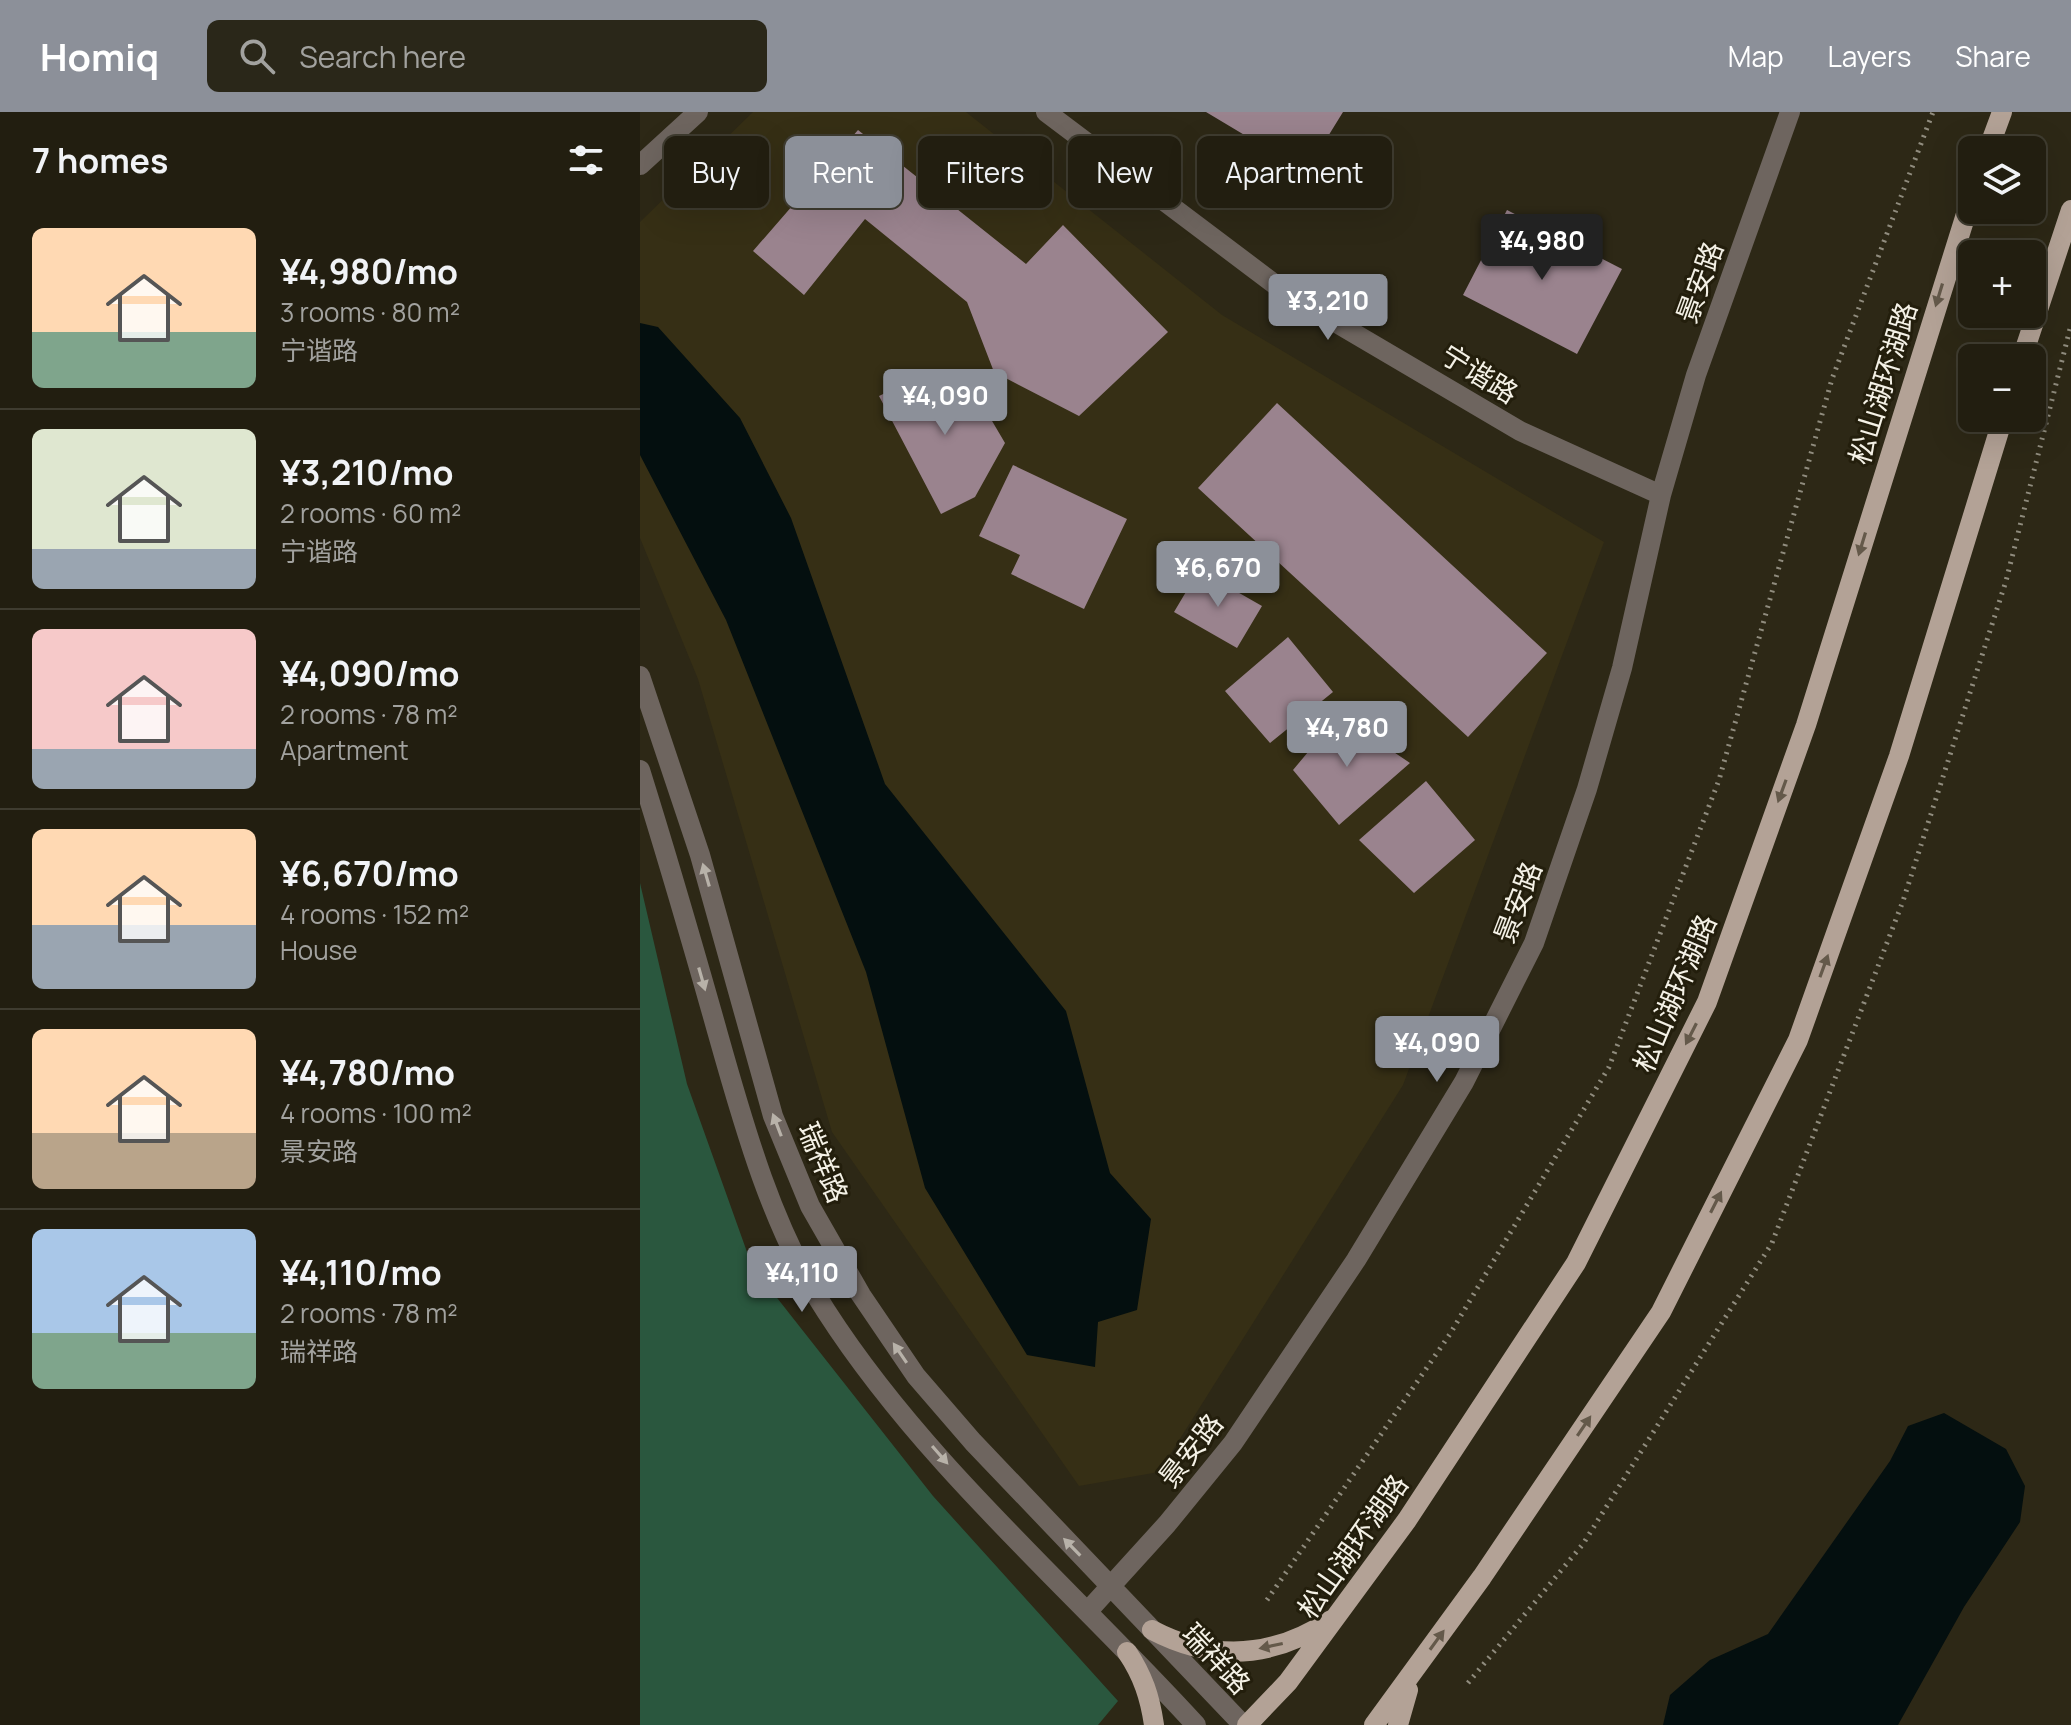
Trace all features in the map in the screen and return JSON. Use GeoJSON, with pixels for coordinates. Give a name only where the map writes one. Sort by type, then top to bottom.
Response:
{"type":"FeatureCollection","features":[{"type":"Feature","properties":{"kind":"main road"},"geometry":{"type":"LineString","coordinates":[[1993,136],[2002,112]]}},
{"type":"Feature","properties":{"kind":"main road"},"geometry":{"type":"LineString","coordinates":[[2027,344],[2071,210]]}},
{"type":"Feature","properties":{"kind":"main road","name":"松山湖环湖路"},"geometry":{"type":"LineString","coordinates":[[1245,1725],[1288,1682],[1341,1613],[1407,1520],[1576,1263],[1707,1002],[1806,725],[1963,224]]}},
{"type":"Feature","properties":{"kind":"main road"},"geometry":{"type":"LineString","coordinates":[[1374,1725],[1415,1671],[1661,1312],[1798,1040],[1899,756],[1999,432]]}},
{"type":"Feature","properties":{"kind":"main road"},"geometry":{"type":"LineString","coordinates":[[1152,1630],[1186,1647],[1224,1653],[1280,1645],[1303,1636],[1341,1613]]}},
{"type":"Feature","properties":{"kind":"main road"},"geometry":{"type":"LineString","coordinates":[[1127,1652],[1142,1675],[1151,1701],[1154,1725]]}},
{"type":"Feature","properties":{"kind":"main road"},"geometry":{"type":"LineString","coordinates":[[1398,1725],[1415,1671]]}},
{"type":"Feature","properties":{"kind":"street"},"geometry":{"type":"LineString","coordinates":[[640,165],[698,112]]}},
{"type":"Feature","properties":{"kind":"street","name":"宁谐路"},"geometry":{"type":"LineString","coordinates":[[1046,112],[1289,295],[1520,431],[1661,495]]}},
{"type":"Feature","properties":{"kind":"street","name":"景安路"},"geometry":{"type":"LineString","coordinates":[[1088,1611],[1233,1443],[1356,1260],[1464,1082],[1534,943],[1587,789],[1622,668],[1661,495],[1696,375],[1790,112]]}},
{"type":"Feature","properties":{"kind":"street","name":"瑞祥路"},"geometry":{"type":"LineString","coordinates":[[640,676],[700,855],[773,1116],[810,1206],[861,1295],[916,1376],[973,1442],[1245,1725]]}},
{"type":"Feature","properties":{"kind":"street"},"geometry":{"type":"LineString","coordinates":[[640,770],[748,1143],[783,1225],[825,1309],[884,1391],[1196,1725]]}},
{"type":"Feature","properties":{"kind":"path"},"geometry":{"type":"LineString","coordinates":[[1267,1600],[1450,1334],[1609,1067],[1719,780],[1832,379],[1933,112]]}},
{"type":"Feature","properties":{"kind":"shaded area"},"geometry":{"type":"Polygon","coordinates":[[[753,112],[966,112],[996,136],[918,136],[918,208],[1052,208],[1052,180],[1068,193],[1068,208],[1087,208],[1222,315],[1604,542],[1403,1085],[1159,1472],[1079,1486],[832,1132],[698,679],[640,538],[640,222],[664,199],[664,208],[769,208],[769,136],[728,136],[753,112]]]}},
{"type":"Feature","properties":{"kind":"shaded area"},"geometry":{"type":"Polygon","coordinates":[[[640,323],[658,327],[740,418],[791,518],[885,784],[1066,1011],[1110,1173],[1151,1219],[1137,1310],[1098,1322],[1095,1367],[1027,1355],[925,1188],[866,972],[726,620],[640,455],[640,323]]]}},
{"type":"Feature","properties":{"kind":"shaded area"},"geometry":{"type":"Polygon","coordinates":[[[1944,1413],[2006,1449],[2025,1486],[2020,1522],[1964,1607],[1898,1725],[1663,1725],[1670,1695],[1710,1660],[1768,1634],[1890,1461],[1908,1426],[1944,1413]]]}},
{"type":"Feature","properties":{"kind":"green space"},"geometry":{"type":"Polygon","coordinates":[[[640,883],[687,1084],[752,1266],[933,1496],[1118,1701],[1098,1725],[640,1725],[640,883]]]}},
{"type":"Feature","properties":{"kind":"building"},"geometry":{"type":"Polygon","coordinates":[[[1206,112],[1343,112],[1328,136],[1246,136],[1206,112]]]}},
{"type":"Feature","properties":{"kind":"building"},"geometry":{"type":"Polygon","coordinates":[[[902,165],[918,178],[918,208],[956,208],[1026,264],[1063,225],[1168,332],[1079,416],[994,372],[967,302],[865,219],[804,295],[753,251],[790,208],[902,208],[902,165]]]}},
{"type":"Feature","properties":{"kind":"building"},"geometry":{"type":"Polygon","coordinates":[[[1507,210],[1622,269],[1577,354],[1463,295],[1507,210]]]}},
{"type":"Feature","properties":{"kind":"building"},"geometry":{"type":"Polygon","coordinates":[[[927,373],[975,392],[1005,443],[975,497],[941,514],[879,396],[927,373]]]}},
{"type":"Feature","properties":{"kind":"building"},"geometry":{"type":"Polygon","coordinates":[[[1277,403],[1547,653],[1468,737],[1198,488],[1277,403]]]}},
{"type":"Feature","properties":{"kind":"building"},"geometry":{"type":"Polygon","coordinates":[[[1013,465],[1127,519],[1084,609],[1011,574],[1020,555],[979,536],[1013,465]]]}},
{"type":"Feature","properties":{"kind":"building"},"geometry":{"type":"Polygon","coordinates":[[[1199,570],[1262,606],[1237,648],[1174,612],[1199,570]]]}},
{"type":"Feature","properties":{"kind":"building"},"geometry":{"type":"Polygon","coordinates":[[[1288,637],[1333,692],[1270,743],[1225,691],[1288,637]]]}},
{"type":"Feature","properties":{"kind":"building"},"geometry":{"type":"Polygon","coordinates":[[[1339,715],[1410,763],[1339,825],[1293,770],[1339,715]]]}},
{"type":"Feature","properties":{"kind":"building"},"geometry":{"type":"Polygon","coordinates":[[[1426,781],[1475,840],[1414,893],[1359,840],[1426,781]]]}}]}
